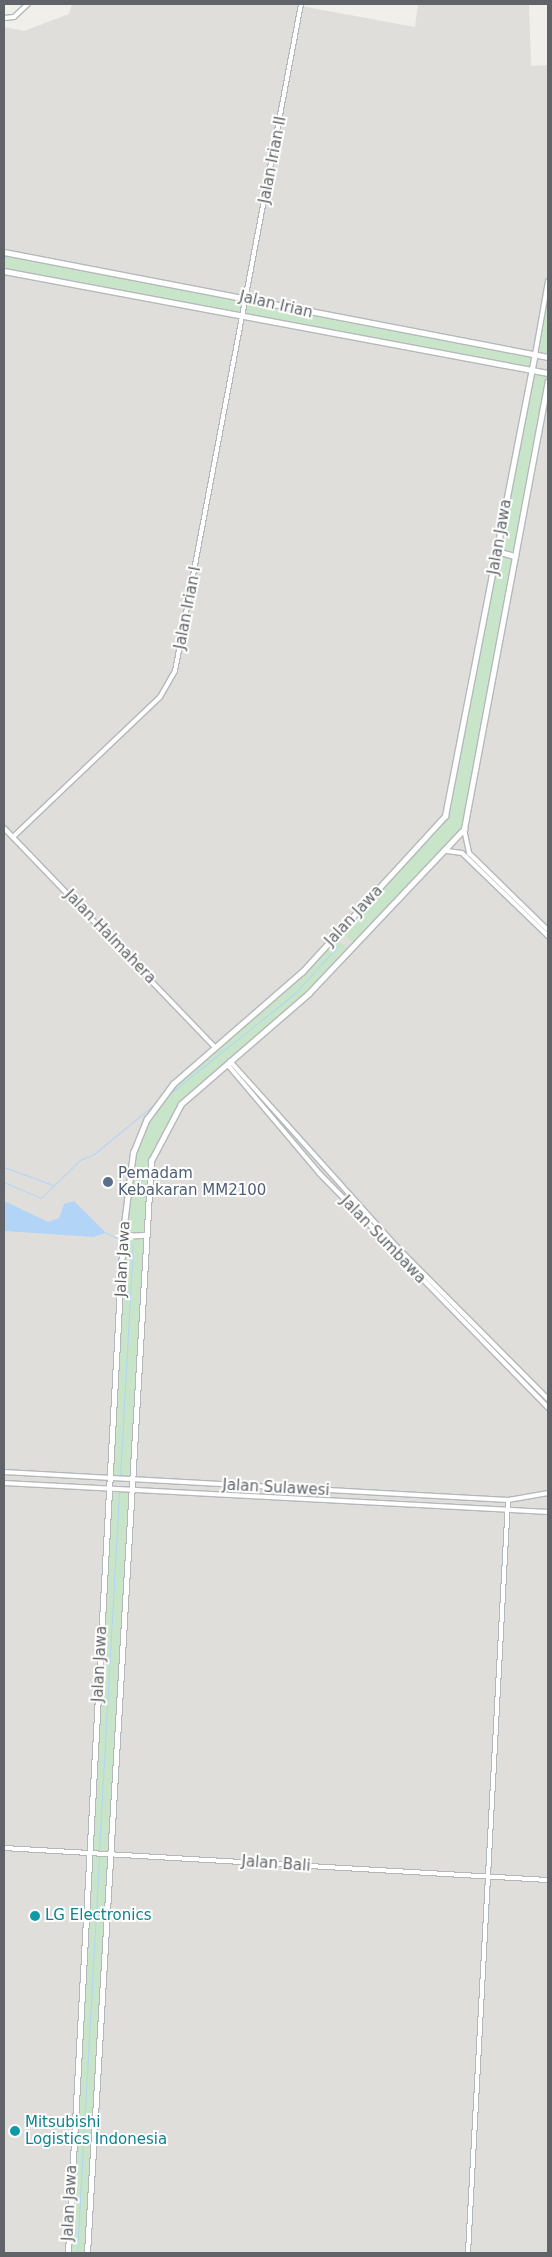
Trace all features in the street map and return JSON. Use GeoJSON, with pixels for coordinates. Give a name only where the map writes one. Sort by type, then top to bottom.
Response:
{"type":"FeatureCollection","features":[{"type":"Feature","properties":{"kind":"street"},"geometry":{"type":"LineString","coordinates":[[4,18],[14,16],[28,4]]}},
{"type":"Feature","properties":{"kind":"street","name":"Jalan Irian II"},"geometry":{"type":"LineString","coordinates":[[243,315],[301,4]]}},
{"type":"Feature","properties":{"kind":"street","name":"Jalan Irian"},"geometry":{"type":"LineString","coordinates":[[4,252],[247,297],[548,358]]}},
{"type":"Feature","properties":{"kind":"street","name":"Jalan Irian"},"geometry":{"type":"LineString","coordinates":[[4,271],[548,373]]}},
{"type":"Feature","properties":{"kind":"street","name":"Jalan Jawa"},"geometry":{"type":"LineString","coordinates":[[68,2253],[92,1853],[123,1236],[129,1172],[138,1137],[155,1106],[215,1047],[302,972],[445,816],[548,281]]}},
{"type":"Feature","properties":{"kind":"street","name":"Jalan Irian I"},"geometry":{"type":"LineString","coordinates":[[13,837],[113,744],[171,680],[243,315]]}},
{"type":"Feature","properties":{"kind":"street","name":"Jalan Jawa"},"geometry":{"type":"LineString","coordinates":[[87,2253],[128,1480],[148,1176],[156,1146],[174,1113],[228,1062],[309,992],[447,851],[464,829],[548,382]]}},
{"type":"Feature","properties":{"kind":"street"},"geometry":{"type":"LineString","coordinates":[[497,551],[515,556]]}},
{"type":"Feature","properties":{"kind":"street","name":"Jalan Halmahera"},"geometry":{"type":"LineString","coordinates":[[4,828],[215,1047]]}},
{"type":"Feature","properties":{"kind":"street"},"geometry":{"type":"LineString","coordinates":[[464,829],[467,850],[522,906],[548,936]]}},
{"type":"Feature","properties":{"kind":"street"},"geometry":{"type":"LineString","coordinates":[[447,851],[462,854],[548,930]]}},
{"type":"Feature","properties":{"kind":"street"},"geometry":{"type":"LineString","coordinates":[[480,870],[484,866]]}},
{"type":"Feature","properties":{"kind":"street","name":"Jalan Sumbawa"},"geometry":{"type":"LineString","coordinates":[[228,1062],[323,1168],[461,1313],[548,1399]]}},
{"type":"Feature","properties":{"kind":"street","name":"Jalan Sumbawa"},"geometry":{"type":"LineString","coordinates":[[228,1062],[319,1173],[457,1317],[548,1408]]}},
{"type":"Feature","properties":{"kind":"street"},"geometry":{"type":"LineString","coordinates":[[129,1172],[148,1176]]}},
{"type":"Feature","properties":{"kind":"street"},"geometry":{"type":"LineString","coordinates":[[123,1236],[144,1235]]}},
{"type":"Feature","properties":{"kind":"street"},"geometry":{"type":"LineString","coordinates":[[457,1317],[461,1313]]}},
{"type":"Feature","properties":{"kind":"street"},"geometry":{"type":"LineString","coordinates":[[474,1334],[478,1330]]}},
{"type":"Feature","properties":{"kind":"street","name":"Jalan Sulawesi"},"geometry":{"type":"LineString","coordinates":[[4,1472],[508,1500],[548,1493]]}},
{"type":"Feature","properties":{"kind":"street","name":"Jalan Sulawesi"},"geometry":{"type":"LineString","coordinates":[[4,1483],[548,1512]]}},
{"type":"Feature","properties":{"kind":"street"},"geometry":{"type":"LineString","coordinates":[[468,2253],[491,1875],[508,1500]]}},
{"type":"Feature","properties":{"kind":"street","name":"Jalan Bali"},"geometry":{"type":"LineString","coordinates":[[4,1848],[491,1875],[548,1880]]}},
{"type":"Feature","properties":{"kind":"shaded area"},"geometry":{"type":"Polygon","coordinates":[[[72,4],[290,4],[415,27],[418,4],[529,4],[531,66],[548,65],[548,2253],[4,2253],[4,27],[24,31],[69,14],[72,4]]]}},
{"type":"Feature","properties":{"kind":"green space"},"geometry":{"type":"Polygon","coordinates":[[[4,252],[534,355],[548,281],[548,357],[535,355],[532,369],[548,373],[548,382],[469,819],[454,843],[355,945],[340,931],[445,816],[531,369],[4,271],[4,252]]]}},
{"type":"Feature","properties":{"kind":"green space"},"geometry":{"type":"Polygon","coordinates":[[[335,937],[350,951],[287,1013],[192,1092],[174,1113],[156,1146],[147,1190],[130,1480],[110,1479],[129,1172],[142,1128],[173,1084],[302,972],[335,937]]]}},
{"type":"Feature","properties":{"kind":"green space"},"geometry":{"type":"Polygon","coordinates":[[[109,1489],[130,1490],[87,2253],[68,2253],[109,1489]]]}},
{"type":"Feature","properties":{"kind":"water"},"geometry":{"type":"Polygon","coordinates":[[[4,1201],[48,1222],[59,1218],[64,1204],[74,1201],[106,1233],[93,1237],[4,1231],[4,1201]]]}},
{"type":"Feature","properties":{"kind":"waterway"},"geometry":{"type":"LineString","coordinates":[[167,1096],[295,993],[339,945]]}},
{"type":"Feature","properties":{"kind":"waterway"},"geometry":{"type":"LineString","coordinates":[[4,1182],[41,1198],[80,1160],[94,1154],[156,1103]]}},
{"type":"Feature","properties":{"kind":"waterway"},"geometry":{"type":"LineString","coordinates":[[4,1167],[53,1185]]}},
{"type":"Feature","properties":{"kind":"waterway"},"geometry":{"type":"LineString","coordinates":[[106,1233],[118,1238]]}},
{"type":"Feature","properties":{"kind":"waterway"},"geometry":{"type":"LineString","coordinates":[[120,1477],[133,1246],[129,1242]]}},
{"type":"Feature","properties":{"kind":"waterway"},"geometry":{"type":"LineString","coordinates":[[99,1851],[119,1491]]}},
{"type":"Feature","properties":{"kind":"waterway"},"geometry":{"type":"LineString","coordinates":[[77,2253],[99,1855]]}},
{"type":"Feature","properties":{"kind":"place","name":"Pemadam Kebakaran MM2100"},"geometry":{"type":"Point","coordinates":[108,1182]}},
{"type":"Feature","properties":{"kind":"place","name":"LG Electronics"},"geometry":{"type":"Point","coordinates":[35,1916]}},
{"type":"Feature","properties":{"kind":"place","name":"Mitsubishi Logistics Indonesia"},"geometry":{"type":"Point","coordinates":[15,2131]}}]}
